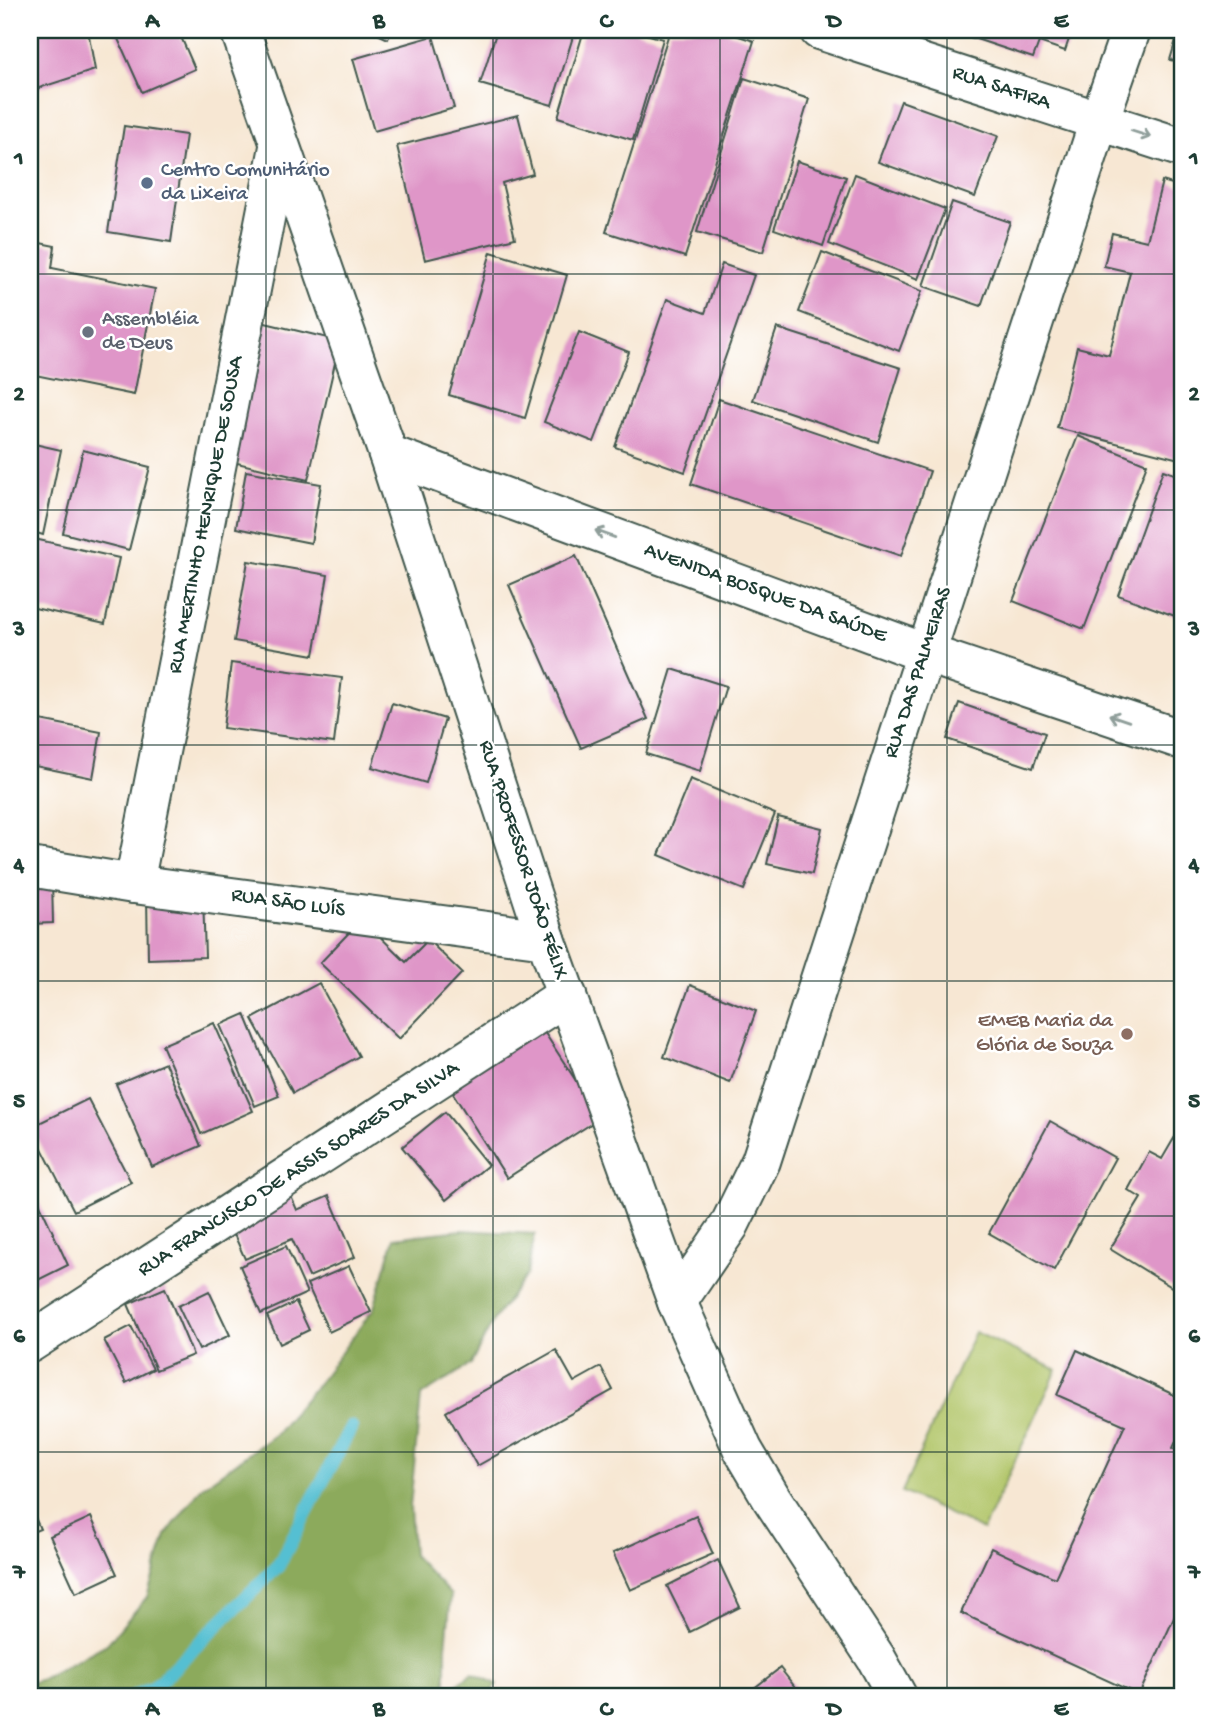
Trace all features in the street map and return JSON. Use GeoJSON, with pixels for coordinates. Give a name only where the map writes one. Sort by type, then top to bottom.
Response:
{"type":"FeatureCollection","features":[{"type":"Feature","properties":{"kind":"street","name":"RUA PROFESSOR JOÃO FÉLIX"},"geometry":{"type":"LineString","coordinates":[[240,30],[388,454],[547,939],[677,1302],[743,1450],[876,1658]]}},
{"type":"Feature","properties":{"kind":"street","name":"RUA SAFIRA"},"geometry":{"type":"LineString","coordinates":[[819,30],[1183,148]]}},
{"type":"Feature","properties":{"kind":"street","name":"RUA DAS PALMEIRAS"},"geometry":{"type":"LineString","coordinates":[[677,1302],[729,1226],[761,1161],[1099,121],[1131,30]]}},
{"type":"Feature","properties":{"kind":"street","name":"RUA MERTINHO HENRIQUE DE SOUSA"},"geometry":{"type":"LineString","coordinates":[[134,884],[280,145]]}},
{"type":"Feature","properties":{"kind":"street","name":"AVENIDA BOSQUE DA SAÚDE"},"geometry":{"type":"LineString","coordinates":[[388,454],[925,653],[1183,740]]}},
{"type":"Feature","properties":{"kind":"street","name":"RUA SÃO LUÍS"},"geometry":{"type":"LineString","coordinates":[[30,867],[134,884],[547,939]]}},
{"type":"Feature","properties":{"kind":"street","name":"RUA FRANCISCO DE ASSIS SOARES DA SILVA"},"geometry":{"type":"LineString","coordinates":[[30,1343],[567,995]]}},
{"type":"Feature","properties":{"kind":"street"},"geometry":{"type":"LineString","coordinates":[[876,1658],[897,1696]]}},
{"type":"Feature","properties":{"kind":"street"},"geometry":{"type":"LineString","coordinates":[[876,1658],[920,1696]]}},
{"type":"Feature","properties":{"kind":"green space"},"geometry":{"type":"Polygon","coordinates":[[[461,1230],[535,1234],[527,1274],[494,1319],[471,1364],[421,1396],[410,1507],[413,1555],[451,1595],[446,1647],[446,1692],[472,1673],[497,1684],[488,1696],[30,1696],[30,1683],[107,1644],[147,1597],[166,1535],[201,1488],[277,1433],[323,1377],[374,1308],[394,1238],[461,1230]]]}},
{"type":"Feature","properties":{"kind":"green space"},"geometry":{"type":"Polygon","coordinates":[[[975,1332],[1057,1370],[983,1530],[902,1492],[975,1332]]]}},
{"type":"Feature","properties":{"kind":"building"},"geometry":{"type":"Polygon","coordinates":[[[30,30],[88,30],[95,70],[30,91],[30,30]]]}},
{"type":"Feature","properties":{"kind":"building"},"geometry":{"type":"Polygon","coordinates":[[[114,30],[178,30],[195,69],[142,92],[114,30]]]}},
{"type":"Feature","properties":{"kind":"building"},"geometry":{"type":"Polygon","coordinates":[[[369,30],[392,30],[388,39],[369,30]]]}},
{"type":"Feature","properties":{"kind":"building"},"geometry":{"type":"Polygon","coordinates":[[[497,30],[575,30],[552,105],[480,84],[497,30]]]}},
{"type":"Feature","properties":{"kind":"building"},"geometry":{"type":"Polygon","coordinates":[[[584,30],[632,30],[663,39],[633,140],[558,117],[584,30]]]}},
{"type":"Feature","properties":{"kind":"building"},"geometry":{"type":"Polygon","coordinates":[[[670,30],[720,30],[754,41],[685,257],[606,232],[670,30]]]}},
{"type":"Feature","properties":{"kind":"building"},"geometry":{"type":"Polygon","coordinates":[[[949,30],[1072,30],[1065,51],[1039,42],[1033,58],[949,30]]]}},
{"type":"Feature","properties":{"kind":"building"},"geometry":{"type":"Polygon","coordinates":[[[1179,30],[1183,30],[1183,63],[1170,60],[1179,30]]]}},
{"type":"Feature","properties":{"kind":"building"},"geometry":{"type":"Polygon","coordinates":[[[433,36],[454,108],[374,131],[353,59],[433,36]]]}},
{"type":"Feature","properties":{"kind":"building"},"geometry":{"type":"Polygon","coordinates":[[[744,78],[809,99],[763,252],[697,232],[744,78]]]}},
{"type":"Feature","properties":{"kind":"building"},"geometry":{"type":"Polygon","coordinates":[[[901,101],[998,136],[975,197],[878,162],[901,101]]]}},
{"type":"Feature","properties":{"kind":"building"},"geometry":{"type":"Polygon","coordinates":[[[518,115],[533,174],[502,183],[515,238],[425,260],[397,146],[518,115]]]}},
{"type":"Feature","properties":{"kind":"building","name":"Centro Comunitário da Lixeira"},"geometry":{"type":"Polygon","coordinates":[[[124,126],[186,135],[171,242],[108,232],[124,126]]]}},
{"type":"Feature","properties":{"kind":"building"},"geometry":{"type":"Polygon","coordinates":[[[797,161],[846,177],[823,246],[774,229],[797,161]]]}},
{"type":"Feature","properties":{"kind":"building"},"geometry":{"type":"Polygon","coordinates":[[[855,174],[945,209],[918,279],[829,244],[855,174]]]}},
{"type":"Feature","properties":{"kind":"building"},"geometry":{"type":"Polygon","coordinates":[[[1162,181],[1183,187],[1183,460],[1057,428],[1077,347],[1109,355],[1130,272],[1104,266],[1112,233],[1147,241],[1162,181]]]}},
{"type":"Feature","properties":{"kind":"building"},"geometry":{"type":"Polygon","coordinates":[[[952,202],[1010,222],[981,306],[923,286],[952,202]]]}},
{"type":"Feature","properties":{"kind":"building","name":"Assembléia de Deus"},"geometry":{"type":"Polygon","coordinates":[[[30,241],[55,246],[52,268],[155,289],[134,395],[30,374],[30,241]]]}},
{"type":"Feature","properties":{"kind":"building"},"geometry":{"type":"Polygon","coordinates":[[[491,252],[567,275],[525,418],[449,395],[491,252]]]}},
{"type":"Feature","properties":{"kind":"building"},"geometry":{"type":"Polygon","coordinates":[[[822,252],[922,291],[899,351],[799,312],[822,252]]]}},
{"type":"Feature","properties":{"kind":"building"},"geometry":{"type":"Polygon","coordinates":[[[722,264],[754,275],[685,472],[615,447],[667,299],[705,313],[722,264]]]}},
{"type":"Feature","properties":{"kind":"building"},"geometry":{"type":"Polygon","coordinates":[[[261,322],[340,341],[308,480],[229,461],[261,322]]]}},
{"type":"Feature","properties":{"kind":"building"},"geometry":{"type":"Polygon","coordinates":[[[777,328],[901,368],[878,442],[753,400],[777,328]]]}},
{"type":"Feature","properties":{"kind":"building"},"geometry":{"type":"Polygon","coordinates":[[[579,332],[629,352],[594,442],[544,422],[579,332]]]}},
{"type":"Feature","properties":{"kind":"building"},"geometry":{"type":"Polygon","coordinates":[[[719,399],[930,471],[901,556],[691,484],[719,399]]]}},
{"type":"Feature","properties":{"kind":"building"},"geometry":{"type":"Polygon","coordinates":[[[1078,436],[1147,464],[1084,629],[1013,601],[1078,436]]]}},
{"type":"Feature","properties":{"kind":"building"},"geometry":{"type":"Polygon","coordinates":[[[30,443],[61,450],[43,535],[30,531],[30,443]]]}},
{"type":"Feature","properties":{"kind":"building"},"geometry":{"type":"Polygon","coordinates":[[[83,450],[150,467],[129,550],[63,533],[83,450]]]}},
{"type":"Feature","properties":{"kind":"building"},"geometry":{"type":"Polygon","coordinates":[[[1163,470],[1183,477],[1183,619],[1118,595],[1163,470]]]}},
{"type":"Feature","properties":{"kind":"building"},"geometry":{"type":"Polygon","coordinates":[[[246,471],[321,484],[311,543],[236,528],[246,471]]]}},
{"type":"Feature","properties":{"kind":"building"},"geometry":{"type":"Polygon","coordinates":[[[30,538],[119,558],[105,624],[30,607],[30,591],[36,564],[30,563],[30,538]]]}},
{"type":"Feature","properties":{"kind":"building"},"geometry":{"type":"Polygon","coordinates":[[[576,556],[648,719],[581,748],[509,585],[576,556]]]}},
{"type":"Feature","properties":{"kind":"building"},"geometry":{"type":"Polygon","coordinates":[[[248,561],[328,575],[314,655],[234,641],[248,561]]]}},
{"type":"Feature","properties":{"kind":"building"},"geometry":{"type":"Polygon","coordinates":[[[231,663],[342,678],[334,743],[223,728],[231,663]]]}},
{"type":"Feature","properties":{"kind":"building"},"geometry":{"type":"Polygon","coordinates":[[[672,669],[726,686],[700,771],[646,754],[672,669]]]}},
{"type":"Feature","properties":{"kind":"building"},"geometry":{"type":"Polygon","coordinates":[[[392,703],[445,719],[426,783],[372,767],[392,703]]]}},
{"type":"Feature","properties":{"kind":"building"},"geometry":{"type":"Polygon","coordinates":[[[959,703],[1045,733],[1033,768],[947,739],[959,703]]]}},
{"type":"Feature","properties":{"kind":"building"},"geometry":{"type":"Polygon","coordinates":[[[30,718],[101,732],[93,778],[30,765],[30,718]]]}},
{"type":"Feature","properties":{"kind":"building"},"geometry":{"type":"Polygon","coordinates":[[[690,779],[775,814],[744,890],[659,855],[690,779]]]}},
{"type":"Feature","properties":{"kind":"building"},"geometry":{"type":"Polygon","coordinates":[[[778,817],[822,828],[812,874],[767,864],[778,817]]]}},
{"type":"Feature","properties":{"kind":"building"},"geometry":{"type":"Polygon","coordinates":[[[52,879],[53,923],[30,924],[30,880],[52,879]]]}},
{"type":"Feature","properties":{"kind":"building"},"geometry":{"type":"Polygon","coordinates":[[[203,895],[205,957],[148,959],[147,896],[203,895]]]}},
{"type":"Feature","properties":{"kind":"building"},"geometry":{"type":"Polygon","coordinates":[[[362,919],[406,962],[428,940],[462,973],[399,1039],[320,963],[362,919]]]}},
{"type":"Feature","properties":{"kind":"building"},"geometry":{"type":"Polygon","coordinates":[[[319,983],[359,1056],[293,1093],[252,1019],[319,983]]]}},
{"type":"Feature","properties":{"kind":"building"},"geometry":{"type":"Polygon","coordinates":[[[690,985],[756,1011],[730,1083],[664,1057],[690,985]]]}},
{"type":"Feature","properties":{"kind":"building"},"geometry":{"type":"Polygon","coordinates":[[[245,1014],[279,1096],[255,1106],[220,1025],[245,1014]]]}},
{"type":"Feature","properties":{"kind":"building"},"geometry":{"type":"Polygon","coordinates":[[[214,1023],[253,1111],[201,1134],[162,1045],[214,1023]]]}},
{"type":"Feature","properties":{"kind":"building"},"geometry":{"type":"Polygon","coordinates":[[[541,1027],[600,1118],[507,1178],[449,1087],[541,1027]]]}},
{"type":"Feature","properties":{"kind":"building"},"geometry":{"type":"Polygon","coordinates":[[[165,1063],[201,1146],[152,1167],[116,1084],[165,1063]]]}},
{"type":"Feature","properties":{"kind":"building"},"geometry":{"type":"Polygon","coordinates":[[[88,1099],[131,1182],[74,1211],[31,1127],[88,1099]]]}},
{"type":"Feature","properties":{"kind":"building"},"geometry":{"type":"Polygon","coordinates":[[[445,1112],[488,1165],[446,1200],[402,1147],[445,1112]]]}},
{"type":"Feature","properties":{"kind":"building"},"geometry":{"type":"Polygon","coordinates":[[[1050,1121],[1115,1158],[1054,1270],[989,1233],[1050,1121]]]}},
{"type":"Feature","properties":{"kind":"building"},"geometry":{"type":"Polygon","coordinates":[[[1183,1123],[1183,1294],[1110,1249],[1141,1198],[1128,1190],[1149,1152],[1162,1159],[1183,1123]]]}},
{"type":"Feature","properties":{"kind":"building"},"geometry":{"type":"Polygon","coordinates":[[[30,1183],[68,1265],[30,1284],[30,1183]]]}},
{"type":"Feature","properties":{"kind":"building"},"geometry":{"type":"Polygon","coordinates":[[[290,1194],[297,1210],[329,1196],[355,1257],[309,1277],[292,1239],[245,1259],[228,1221],[290,1194]]]}},
{"type":"Feature","properties":{"kind":"building"},"geometry":{"type":"Polygon","coordinates":[[[286,1246],[307,1293],[261,1314],[240,1266],[286,1246]]]}},
{"type":"Feature","properties":{"kind":"building"},"geometry":{"type":"Polygon","coordinates":[[[349,1266],[371,1312],[329,1332],[307,1284],[349,1266]]]}},
{"type":"Feature","properties":{"kind":"building"},"geometry":{"type":"Polygon","coordinates":[[[165,1288],[193,1355],[156,1370],[128,1304],[165,1288]]]}},
{"type":"Feature","properties":{"kind":"building"},"geometry":{"type":"Polygon","coordinates":[[[209,1291],[230,1335],[199,1350],[178,1306],[209,1291]]]}},
{"type":"Feature","properties":{"kind":"building"},"geometry":{"type":"Polygon","coordinates":[[[296,1302],[309,1330],[280,1344],[267,1316],[296,1302]]]}},
{"type":"Feature","properties":{"kind":"building"},"geometry":{"type":"Polygon","coordinates":[[[131,1326],[153,1369],[126,1383],[104,1340],[131,1326]]]}},
{"type":"Feature","properties":{"kind":"building"},"geometry":{"type":"Polygon","coordinates":[[[556,1350],[574,1382],[601,1367],[613,1390],[477,1466],[446,1412],[556,1350]]]}},
{"type":"Feature","properties":{"kind":"building"},"geometry":{"type":"Polygon","coordinates":[[[1077,1350],[1183,1399],[1183,1426],[1173,1448],[1183,1453],[1183,1598],[1139,1695],[961,1613],[991,1548],[1055,1578],[1125,1425],[1057,1395],[1077,1350]]]}},
{"type":"Feature","properties":{"kind":"building"},"geometry":{"type":"Polygon","coordinates":[[[30,1506],[40,1529],[30,1533],[30,1506]]]}},
{"type":"Feature","properties":{"kind":"building"},"geometry":{"type":"Polygon","coordinates":[[[696,1516],[713,1554],[630,1590],[613,1553],[696,1516]]]}},
{"type":"Feature","properties":{"kind":"building"},"geometry":{"type":"Polygon","coordinates":[[[91,1517],[117,1574],[76,1593],[50,1536],[91,1517]]]}},
{"type":"Feature","properties":{"kind":"building"},"geometry":{"type":"Polygon","coordinates":[[[718,1560],[740,1607],[690,1632],[667,1586],[718,1560]]]}},
{"type":"Feature","properties":{"kind":"building"},"geometry":{"type":"Polygon","coordinates":[[[780,1668],[802,1696],[744,1696],[780,1668]]]}},
{"type":"Feature","properties":{"kind":"waterway"},"geometry":{"type":"LineString","coordinates":[[135,1696],[153,1688],[278,1566],[351,1427]]}},
{"type":"Feature","properties":{"kind":"place","name":"Centro Comunitário da Lixeira"},"geometry":{"type":"Point","coordinates":[147,183]}},
{"type":"Feature","properties":{"kind":"place","name":"Assembléia de Deus"},"geometry":{"type":"Point","coordinates":[88,332]}},
{"type":"Feature","properties":{"kind":"place","name":"EMEB Maria da Glória de Souza"},"geometry":{"type":"Point","coordinates":[1127,1034]}}]}
